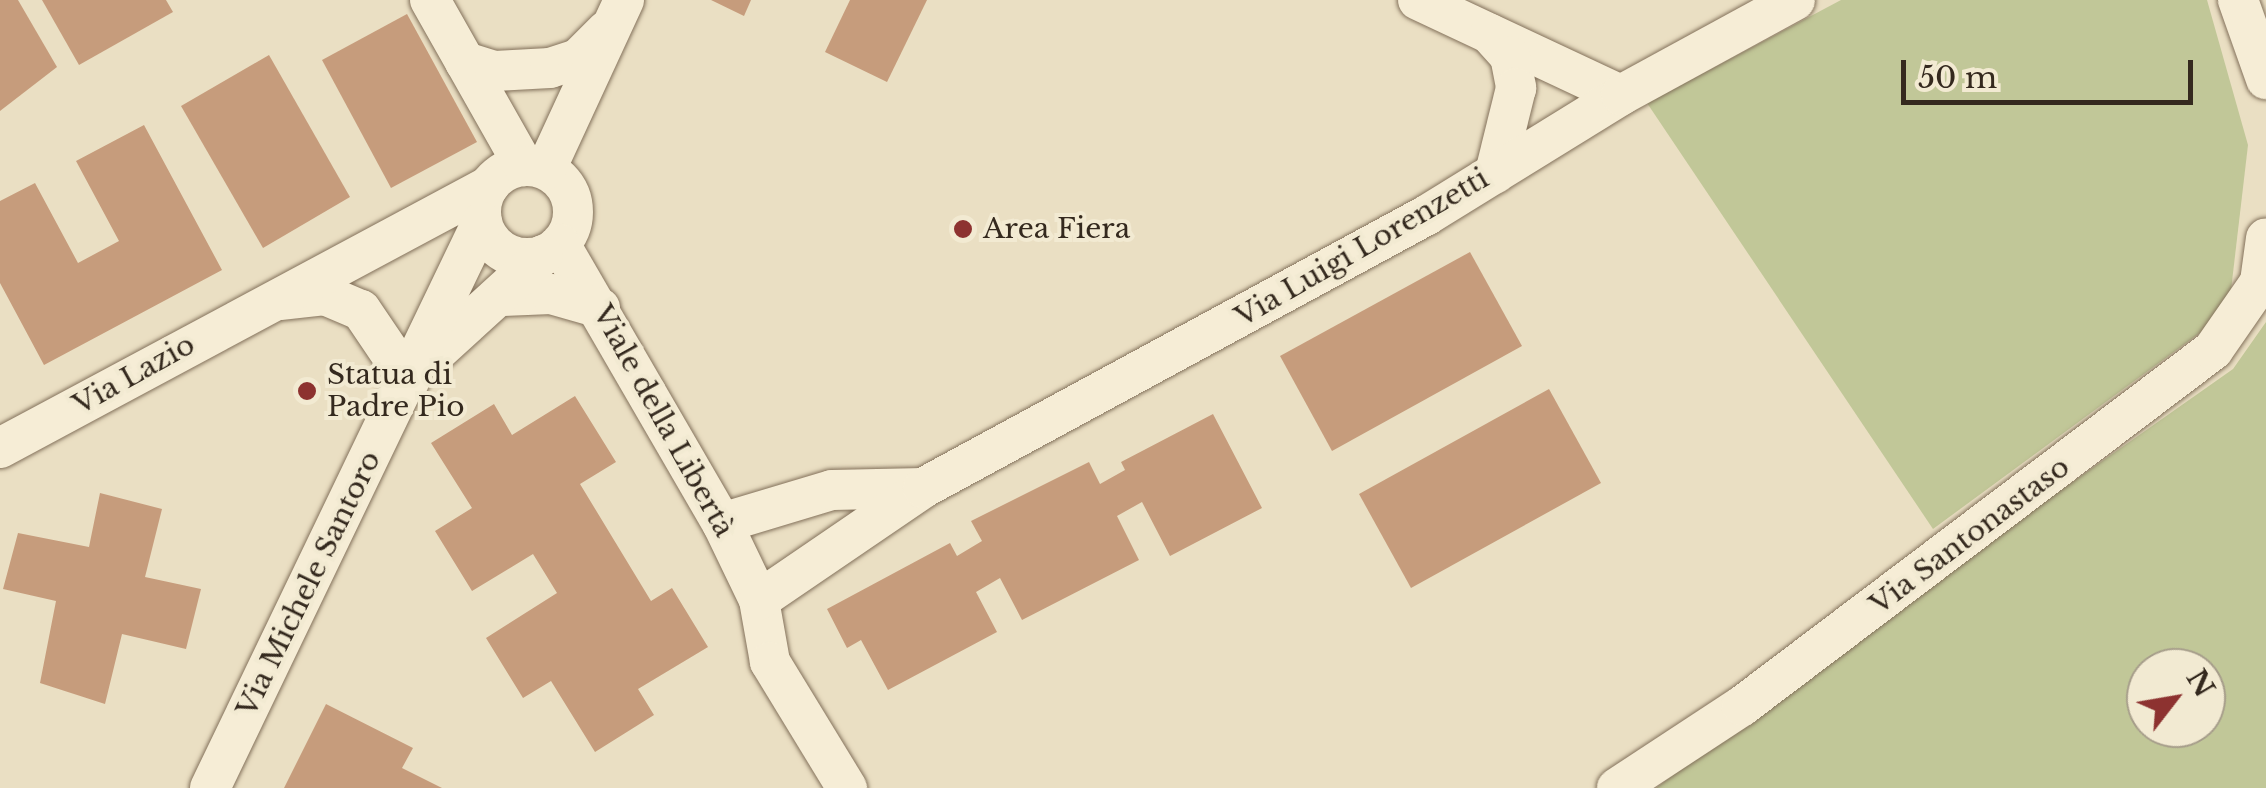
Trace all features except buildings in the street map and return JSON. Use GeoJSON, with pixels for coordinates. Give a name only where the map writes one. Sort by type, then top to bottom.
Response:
{"type":"FeatureCollection","features":[{"type":"Feature","properties":{"kind":"street"},"geometry":{"type":"LineString","coordinates":[[430,0],[465,62],[535,168],[573,203],[552,250],[512,256],[499,248],[486,204],[535,168],[618,12]]}},
{"type":"Feature","properties":{"kind":"street"},"geometry":{"type":"LineString","coordinates":[[1418,0],[1621,95]]}},
{"type":"Feature","properties":{"kind":"street","name":"Via Luigi Lorenzetti"},"geometry":{"type":"LineString","coordinates":[[759,600],[923,488],[1495,173],[1621,95],[1795,0]]}},
{"type":"Feature","properties":{"kind":"street"},"geometry":{"type":"LineString","coordinates":[[2238,0],[2266,79]]}},
{"type":"Feature","properties":{"kind":"street"},"geometry":{"type":"LineString","coordinates":[[465,62],[495,71],[550,68],[578,59],[618,12]]}},
{"type":"Feature","properties":{"kind":"street"},"geometry":{"type":"LineString","coordinates":[[1490,34],[1510,56],[1516,88],[1495,173]]}},
{"type":"Feature","properties":{"kind":"street","name":"Via Lazio"},"geometry":{"type":"LineString","coordinates":[[0,448],[268,301],[486,204]]}},
{"type":"Feature","properties":{"kind":"street","name":"Via Michele Santoro"},"geometry":{"type":"LineString","coordinates":[[210,788],[409,381],[486,204]]}},
{"type":"Feature","properties":{"kind":"street","name":"Via Santonastaso"},"geometry":{"type":"LineString","coordinates":[[1617,788],[1742,706],[2213,350],[2260,282],[2266,238]]}},
{"type":"Feature","properties":{"kind":"street","name":"Via Michele Santoro"},"geometry":{"type":"LineString","coordinates":[[409,381],[466,319],[504,296],[552,250]]}},
{"type":"Feature","properties":{"kind":"street","name":"Viale della Libertà"},"geometry":{"type":"LineString","coordinates":[[552,250],[600,308],[722,522],[759,600],[770,662],[847,788]]}},
{"type":"Feature","properties":{"kind":"street"},"geometry":{"type":"LineString","coordinates":[[504,296],[551,294],[600,308]]}},
{"type":"Feature","properties":{"kind":"street","name":"Via Lazio"},"geometry":{"type":"LineString","coordinates":[[268,301],[325,296],[362,310],[409,381]]}},
{"type":"Feature","properties":{"kind":"street"},"geometry":{"type":"LineString","coordinates":[[722,522],[832,490],[923,488]]}},
{"type":"Feature","properties":{"kind":"green space"},"geometry":{"type":"Polygon","coordinates":[[[1841,0],[2207,0],[2248,145],[2231,290],[2201,332],[1933,529],[1647,103],[1841,0]]]}},
{"type":"Feature","properties":{"kind":"green space"},"geometry":{"type":"Polygon","coordinates":[[[2266,322],[2266,788],[1656,788],[1956,564],[2233,369],[2266,322]]]}},
{"type":"Feature","properties":{"kind":"place","name":"Area Fiera"},"geometry":{"type":"Point","coordinates":[963,229]}},
{"type":"Feature","properties":{"kind":"place","name":"Statua di Padre Pio"},"geometry":{"type":"Point","coordinates":[307,391]}}]}
